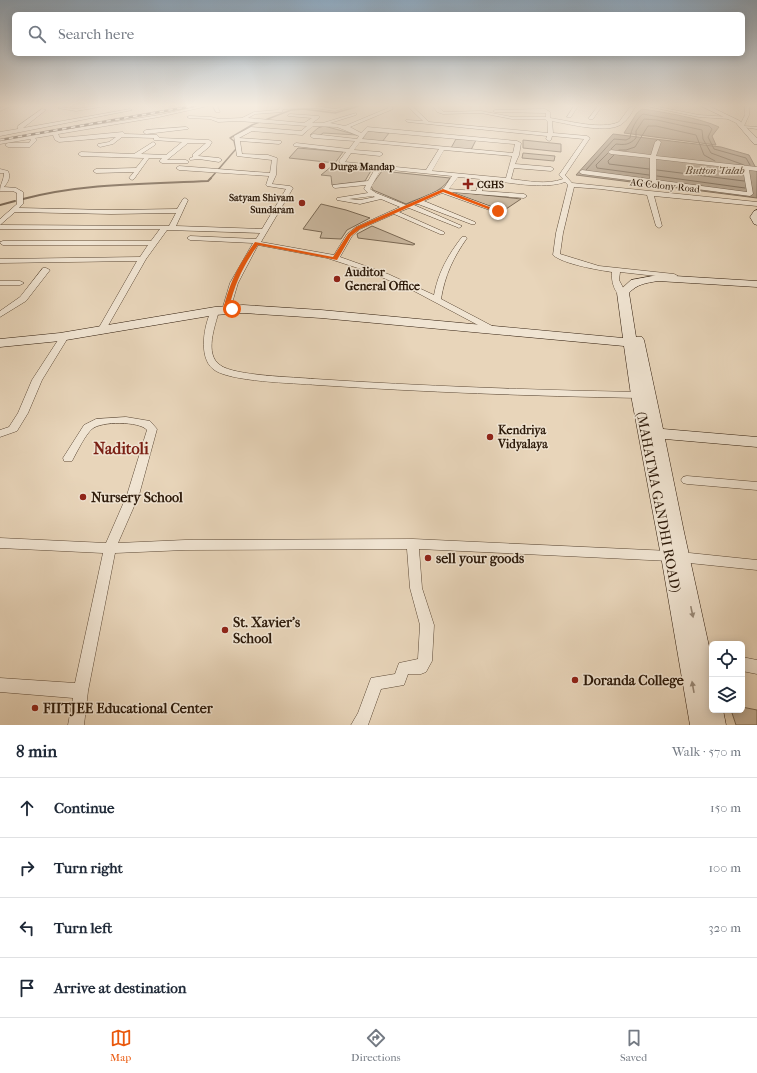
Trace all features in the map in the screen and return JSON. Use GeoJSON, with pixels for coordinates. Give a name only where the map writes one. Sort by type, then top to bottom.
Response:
{"type":"FeatureCollection","features":[{"type":"Feature","properties":{"kind":"main road"},"geometry":{"type":"LineString","coordinates":[[757,213],[755,217],[757,222]]}},
{"type":"Feature","properties":{"kind":"main road"},"geometry":{"type":"LineString","coordinates":[[628,288],[658,278],[757,283]]}},
{"type":"Feature","properties":{"kind":"main road"},"geometry":{"type":"LineString","coordinates":[[709,696],[676,557],[675,532],[657,432],[634,342],[631,294],[644,285],[664,282],[757,288]]}},
{"type":"Feature","properties":{"kind":"main road","name":"(MAHATMA GANDHI ROAD)"},"geometry":{"type":"LineString","coordinates":[[628,288],[638,395],[676,557],[701,725]]}},
{"type":"Feature","properties":{"kind":"main road"},"geometry":{"type":"LineString","coordinates":[[0,343],[101,331],[220,310],[252,309],[634,342]]}},
{"type":"Feature","properties":{"kind":"main road"},"geometry":{"type":"LineString","coordinates":[[657,432],[757,442]]}},
{"type":"Feature","properties":{"kind":"main road"},"geometry":{"type":"LineString","coordinates":[[713,713],[715,725]]}},
{"type":"Feature","properties":{"kind":"street"},"geometry":{"type":"LineString","coordinates":[[0,142],[11,140]]}},
{"type":"Feature","properties":{"kind":"street"},"geometry":{"type":"LineString","coordinates":[[8,145],[31,144],[33,140]]}},
{"type":"Feature","properties":{"kind":"street"},"geometry":{"type":"LineString","coordinates":[[56,140],[66,140]]}},
{"type":"Feature","properties":{"kind":"street"},"geometry":{"type":"LineString","coordinates":[[100,145],[111,143],[115,140]]}},
{"type":"Feature","properties":{"kind":"street"},"geometry":{"type":"LineString","coordinates":[[155,140],[180,146]]}},
{"type":"Feature","properties":{"kind":"street"},"geometry":{"type":"LineString","coordinates":[[135,156],[155,140],[209,142],[204,149],[195,155],[196,157]]}},
{"type":"Feature","properties":{"kind":"street"},"geometry":{"type":"LineString","coordinates":[[186,140],[162,162],[186,162]]}},
{"type":"Feature","properties":{"kind":"street"},"geometry":{"type":"LineString","coordinates":[[237,140],[240,146],[239,155],[275,159],[273,175],[269,186],[290,188],[265,231],[241,265],[220,310],[208,344],[209,356],[216,368],[226,372],[274,379],[436,389],[638,395]]}},
{"type":"Feature","properties":{"kind":"street"},"geometry":{"type":"LineString","coordinates":[[249,140],[279,142]]}},
{"type":"Feature","properties":{"kind":"street"},"geometry":{"type":"LineString","coordinates":[[348,152],[358,140],[516,155]]}},
{"type":"Feature","properties":{"kind":"street"},"geometry":{"type":"LineString","coordinates":[[382,143],[385,140]]}},
{"type":"Feature","properties":{"kind":"street"},"geometry":{"type":"LineString","coordinates":[[428,172],[452,140]]}},
{"type":"Feature","properties":{"kind":"street"},"geometry":{"type":"LineString","coordinates":[[473,151],[478,140]]}},
{"type":"Feature","properties":{"kind":"street"},"geometry":{"type":"LineString","coordinates":[[489,140],[518,145],[508,180]]}},
{"type":"Feature","properties":{"kind":"street"},"geometry":{"type":"LineString","coordinates":[[588,140],[562,176],[568,183],[556,241],[556,254],[562,258],[582,264],[616,270],[757,283]]}},
{"type":"Feature","properties":{"kind":"street"},"geometry":{"type":"LineString","coordinates":[[653,181],[653,157],[658,142]]}},
{"type":"Feature","properties":{"kind":"street"},"geometry":{"type":"LineString","coordinates":[[296,145],[380,155]]}},
{"type":"Feature","properties":{"kind":"street","name":"AG Colony Road"},"geometry":{"type":"LineString","coordinates":[[348,152],[342,161],[343,163],[545,184],[568,183],[650,194],[757,204]]}},
{"type":"Feature","properties":{"kind":"street"},"geometry":{"type":"LineString","coordinates":[[611,152],[757,169]]}},
{"type":"Feature","properties":{"kind":"street"},"geometry":{"type":"LineString","coordinates":[[81,154],[166,157]]}},
{"type":"Feature","properties":{"kind":"street"},"geometry":{"type":"LineString","coordinates":[[132,178],[147,157]]}},
{"type":"Feature","properties":{"kind":"street"},"geometry":{"type":"LineString","coordinates":[[219,160],[196,157],[186,162],[180,169],[273,175]]}},
{"type":"Feature","properties":{"kind":"street"},"geometry":{"type":"LineString","coordinates":[[513,166],[551,169]]}},
{"type":"Feature","properties":{"kind":"street"},"geometry":{"type":"LineString","coordinates":[[379,167],[367,189],[381,197],[459,226]]}},
{"type":"Feature","properties":{"kind":"street"},"geometry":{"type":"LineString","coordinates":[[582,172],[750,194],[746,168]]}},
{"type":"Feature","properties":{"kind":"street"},"geometry":{"type":"LineString","coordinates":[[96,171],[138,170]]}},
{"type":"Feature","properties":{"kind":"street"},"geometry":{"type":"LineString","coordinates":[[0,172],[6,172],[7,174],[7,179],[0,189],[20,191],[20,202],[0,223]]}},
{"type":"Feature","properties":{"kind":"street"},"geometry":{"type":"LineString","coordinates":[[335,259],[353,231],[367,223],[444,190],[456,175]]}},
{"type":"Feature","properties":{"kind":"street"},"geometry":{"type":"LineString","coordinates":[[478,193],[483,178]]}},
{"type":"Feature","properties":{"kind":"street"},"geometry":{"type":"LineString","coordinates":[[334,186],[370,183]]}},
{"type":"Feature","properties":{"kind":"street"},"geometry":{"type":"LineString","coordinates":[[444,190],[524,196]]}},
{"type":"Feature","properties":{"kind":"street"},"geometry":{"type":"LineString","coordinates":[[444,190],[498,211]]}},
{"type":"Feature","properties":{"kind":"street"},"geometry":{"type":"LineString","coordinates":[[374,194],[338,199],[360,202],[381,197]]}},
{"type":"Feature","properties":{"kind":"street"},"geometry":{"type":"LineString","coordinates":[[650,194],[659,226]]}},
{"type":"Feature","properties":{"kind":"street"},"geometry":{"type":"LineString","coordinates":[[101,331],[142,259],[168,227],[185,200]]}},
{"type":"Feature","properties":{"kind":"street"},"geometry":{"type":"LineString","coordinates":[[423,200],[467,216]]}},
{"type":"Feature","properties":{"kind":"street"},"geometry":{"type":"LineString","coordinates":[[423,200],[473,223]]}},
{"type":"Feature","properties":{"kind":"street"},"geometry":{"type":"LineString","coordinates":[[14,210],[111,212],[179,211]]}},
{"type":"Feature","properties":{"kind":"street"},"geometry":{"type":"LineString","coordinates":[[394,212],[442,233]]}},
{"type":"Feature","properties":{"kind":"street"},"geometry":{"type":"LineString","coordinates":[[0,227],[9,237],[154,243]]}},
{"type":"Feature","properties":{"kind":"street"},"geometry":{"type":"LineString","coordinates":[[9,237],[168,227],[265,231]]}},
{"type":"Feature","properties":{"kind":"street"},"geometry":{"type":"LineString","coordinates":[[190,238],[257,242],[335,259],[368,268],[396,280],[493,330]]}},
{"type":"Feature","properties":{"kind":"street"},"geometry":{"type":"LineString","coordinates":[[437,301],[441,278],[449,256],[464,238]]}},
{"type":"Feature","properties":{"kind":"street"},"geometry":{"type":"LineString","coordinates":[[0,261],[142,259]]}},
{"type":"Feature","properties":{"kind":"street"},"geometry":{"type":"LineString","coordinates":[[0,315],[24,299],[46,270]]}},
{"type":"Feature","properties":{"kind":"street"},"geometry":{"type":"LineString","coordinates":[[616,270],[615,280],[628,288]]}},
{"type":"Feature","properties":{"kind":"street"},"geometry":{"type":"LineString","coordinates":[[0,283],[20,283]]}},
{"type":"Feature","properties":{"kind":"street"},"geometry":{"type":"LineString","coordinates":[[0,434],[5,434],[13,428],[23,413],[37,380],[49,363],[64,336]]}},
{"type":"Feature","properties":{"kind":"street"},"geometry":{"type":"LineString","coordinates":[[68,458],[88,427],[96,422],[126,420],[146,423],[152,429],[133,495],[110,548],[81,691],[76,725]]}},
{"type":"Feature","properties":{"kind":"street"},"geometry":{"type":"LineString","coordinates":[[687,480],[757,486]]}},
{"type":"Feature","properties":{"kind":"street"},"geometry":{"type":"LineString","coordinates":[[0,543],[110,548],[185,545],[412,544],[676,557],[757,565]]}},
{"type":"Feature","properties":{"kind":"street"},"geometry":{"type":"LineString","coordinates":[[359,725],[364,717],[376,683],[399,680],[404,668],[421,667],[425,661],[427,625],[416,588],[412,544]]}},
{"type":"Feature","properties":{"kind":"street"},"geometry":{"type":"LineString","coordinates":[[745,664],[757,666]]}},
{"type":"Feature","properties":{"kind":"street"},"geometry":{"type":"LineString","coordinates":[[0,685],[81,691]]}},
{"type":"Feature","properties":{"kind":"shaded area"},"geometry":{"type":"Polygon","coordinates":[[[362,140],[384,140],[382,142],[361,141],[362,140]]]}},
{"type":"Feature","properties":{"kind":"shaded area"},"geometry":{"type":"Polygon","coordinates":[[[456,140],[476,140],[471,150],[451,148],[456,140]]]}},
{"type":"Feature","properties":{"kind":"shaded area"},"geometry":{"type":"Polygon","coordinates":[[[523,140],[561,144],[561,152],[523,148],[523,140]]]}},
{"type":"Feature","properties":{"kind":"shaded area"},"geometry":{"type":"Polygon","coordinates":[[[298,148],[343,152],[335,163],[289,158],[298,148]]]}},
{"type":"Feature","properties":{"kind":"shaded area"},"geometry":{"type":"Polygon","coordinates":[[[523,153],[555,156],[554,161],[522,158],[523,153]]]}},
{"type":"Feature","properties":{"kind":"shaded area"},"geometry":{"type":"Polygon","coordinates":[[[332,166],[372,169],[365,181],[332,185],[331,176],[321,175],[332,166]]]}},
{"type":"Feature","properties":{"kind":"shaded area"},"geometry":{"type":"Polygon","coordinates":[[[382,171],[450,178],[437,191],[406,204],[373,190],[371,186],[382,171]]]}},
{"type":"Feature","properties":{"kind":"shaded area"},"geometry":{"type":"Polygon","coordinates":[[[449,191],[521,199],[503,211],[449,191]]]}},
{"type":"Feature","properties":{"kind":"shaded area"},"geometry":{"type":"Polygon","coordinates":[[[321,204],[370,218],[347,230],[341,239],[320,238],[322,232],[303,229],[321,204]]]}},
{"type":"Feature","properties":{"kind":"shaded area"},"geometry":{"type":"Polygon","coordinates":[[[372,226],[415,244],[413,245],[358,238],[357,234],[372,226]]]}},
{"type":"Feature","properties":{"kind":"shaded area"},"geometry":{"type":"Polygon","coordinates":[[[745,708],[757,710],[757,725],[736,725],[732,713],[745,713],[745,708]]]}},
{"type":"Feature","properties":{"kind":"water","name":"Button Talab"},"geometry":{"type":"Polygon","coordinates":[[[608,140],[661,140],[721,147],[749,155],[757,170],[757,198],[576,175],[608,140]]]}},
{"type":"Feature","properties":{"kind":"water"},"geometry":{"type":"Polygon","coordinates":[[[676,140],[714,140],[716,145],[676,140]]]}},
{"type":"Feature","properties":{"kind":"waterway"},"geometry":{"type":"LineString","coordinates":[[210,179],[236,149],[232,140]]}},
{"type":"Feature","properties":{"kind":"waterway"},"geometry":{"type":"LineString","coordinates":[[23,199],[92,187],[208,181],[210,179]]}},
{"type":"Feature","properties":{"kind":"waterway"},"geometry":{"type":"LineString","coordinates":[[0,205],[15,201]]}},
{"type":"Feature","properties":{"kind":"place","name":"Durga Mandap"},"geometry":{"type":"Point","coordinates":[322,166]}},
{"type":"Feature","properties":{"kind":"place","name":"CGHS"},"geometry":{"type":"Point","coordinates":[468,184]}},
{"type":"Feature","properties":{"kind":"place","name":"Satyam Shivam Sundaram"},"geometry":{"type":"Point","coordinates":[302,203]}},
{"type":"Feature","properties":{"kind":"place","name":"Auditor General Office"},"geometry":{"type":"Point","coordinates":[337,279]}},
{"type":"Feature","properties":{"kind":"place","name":"Kendriya Vidyalaya"},"geometry":{"type":"Point","coordinates":[490,437]}},
{"type":"Feature","properties":{"kind":"place","name":"Nursery School"},"geometry":{"type":"Point","coordinates":[83,497]}},
{"type":"Feature","properties":{"kind":"place","name":"sell your goods"},"geometry":{"type":"Point","coordinates":[428,558]}},
{"type":"Feature","properties":{"kind":"place","name":"St. Xavier's School"},"geometry":{"type":"Point","coordinates":[225,630]}},
{"type":"Feature","properties":{"kind":"place","name":"Doranda College"},"geometry":{"type":"Point","coordinates":[575,680]}},
{"type":"Feature","properties":{"kind":"place","name":"FIITJEE Educational Center"},"geometry":{"type":"Point","coordinates":[35,708]}},
{"type":"Feature","properties":{"kind":"district","name":"Naditoli"},"geometry":{"type":"Point","coordinates":[121,448]}},
{"type":"Feature","properties":{"kind":"route"},"geometry":{"type":"LineString","coordinates":[[232,309],[226,310],[231,287],[241,265],[256,243],[335,259],[349,235],[353,231],[367,223],[443,191],[498,211]]}}]}
